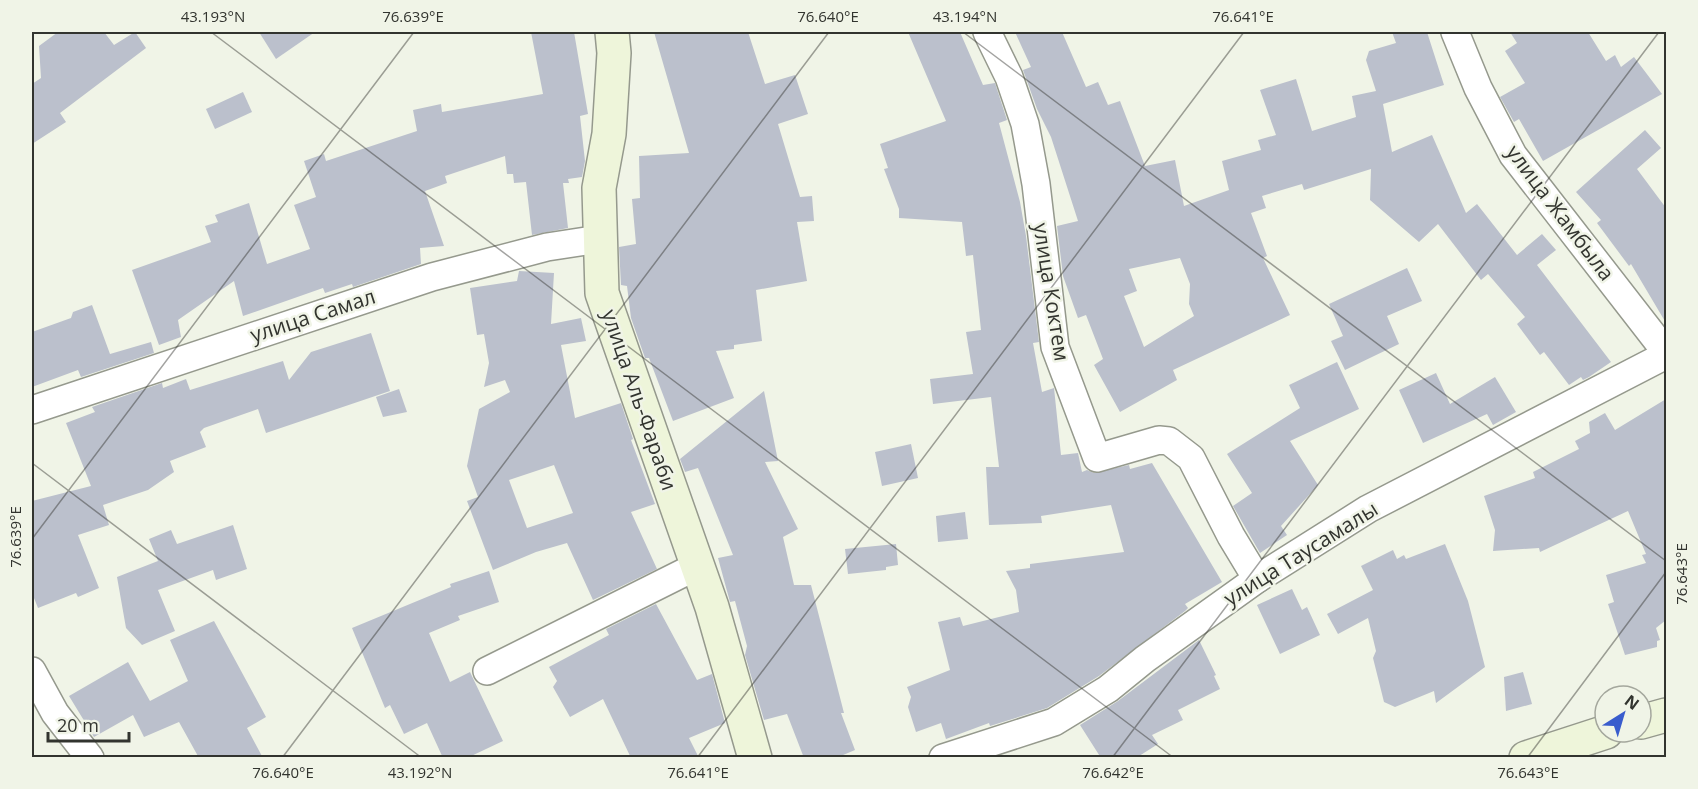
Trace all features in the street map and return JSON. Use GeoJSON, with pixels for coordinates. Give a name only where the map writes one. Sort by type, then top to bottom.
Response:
{"type":"FeatureCollection","features":[{"type":"Feature","properties":{"kind":"street","name":"улица Аль-Фараби"},"geometry":{"type":"LineString","coordinates":[[612,32],[614,53],[609,135],[599,189],[602,293],[697,566],[734,679],[748,741],[755,758]]}},
{"type":"Feature","properties":{"kind":"street","name":"улица Коктем"},"geometry":{"type":"LineString","coordinates":[[987,32],[1009,77],[1025,124],[1036,184],[1055,347],[1097,458],[1159,441],[1169,441],[1191,458],[1231,536],[1257,579]]}},
{"type":"Feature","properties":{"kind":"street","name":"улица Жамбыла"},"geometry":{"type":"LineString","coordinates":[[1455,32],[1478,88],[1513,155],[1666,354]]}},
{"type":"Feature","properties":{"kind":"street","name":"улица Самал"},"geometry":{"type":"LineString","coordinates":[[32,411],[270,329],[432,277],[547,247],[599,239]]}},
{"type":"Feature","properties":{"kind":"street","name":"улица Таусамалы"},"geometry":{"type":"LineString","coordinates":[[943,758],[1054,722],[1108,689],[1145,658],[1257,579],[1368,509],[1666,354]]}},
{"type":"Feature","properties":{"kind":"street"},"geometry":{"type":"LineString","coordinates":[[487,671],[697,566]]}},
{"type":"Feature","properties":{"kind":"street"},"geometry":{"type":"LineString","coordinates":[[32,671],[55,713],[90,758]]}},
{"type":"Feature","properties":{"kind":"street"},"geometry":{"type":"LineString","coordinates":[[1526,758],[1593,736]]}},
{"type":"Feature","properties":{"kind":"building"},"geometry":{"type":"Polygon","coordinates":[[[58,32],[104,32],[114,45],[135,32],[146,48],[60,113],[66,122],[32,144],[32,84],[41,78],[39,46],[58,32]]]}},
{"type":"Feature","properties":{"kind":"building"},"geometry":{"type":"Polygon","coordinates":[[[259,32],[315,32],[276,59],[259,32]]]}},
{"type":"Feature","properties":{"kind":"building"},"geometry":{"type":"Polygon","coordinates":[[[531,32],[574,32],[588,114],[580,116],[585,161],[582,177],[568,179],[569,183],[563,183],[568,228],[532,235],[526,182],[514,183],[513,174],[507,174],[505,156],[445,176],[447,183],[425,191],[444,246],[420,248],[421,264],[353,287],[352,284],[325,293],[323,288],[243,316],[234,281],[178,320],[181,337],[159,345],[132,270],[211,242],[205,226],[218,222],[215,215],[249,203],[267,264],[310,249],[294,205],[316,197],[304,161],[324,154],[326,161],[417,131],[413,110],[441,104],[442,112],[543,94],[531,32]]]}},
{"type":"Feature","properties":{"kind":"building"},"geometry":{"type":"Polygon","coordinates":[[[654,32],[748,32],[765,84],[795,75],[808,114],[778,124],[800,197],[812,196],[814,221],[797,222],[807,281],[756,290],[762,341],[734,345],[734,349],[716,351],[734,398],[673,421],[649,358],[645,358],[631,318],[627,286],[621,285],[619,247],[636,244],[632,199],[640,198],[639,156],[689,153],[654,32]]]}},
{"type":"Feature","properties":{"kind":"building"},"geometry":{"type":"Polygon","coordinates":[[[908,32],[960,32],[983,85],[995,83],[1007,120],[999,123],[1020,202],[1026,236],[1039,342],[1033,343],[1042,392],[1054,388],[1061,455],[1078,453],[1082,472],[1087,470],[1094,473],[1129,465],[1130,469],[1152,463],[1222,582],[1185,604],[1188,608],[1185,611],[1099,676],[1047,708],[990,726],[989,723],[946,739],[941,723],[916,732],[908,707],[911,697],[907,687],[950,670],[938,622],[960,617],[963,626],[1019,612],[1016,590],[1006,571],[1030,568],[1030,564],[1124,552],[1111,505],[1041,516],[1042,523],[989,525],[986,467],[999,467],[991,397],[933,404],[930,379],[973,374],[966,332],[981,330],[973,255],[966,256],[962,222],[899,218],[899,209],[884,169],[888,168],[880,144],[946,121],[908,32]]]}},
{"type":"Feature","properties":{"kind":"building"},"geometry":{"type":"Polygon","coordinates":[[[1015,32],[1062,32],[1086,87],[1098,82],[1108,105],[1120,101],[1145,166],[1175,160],[1184,206],[1229,190],[1222,161],[1261,150],[1258,140],[1276,135],[1260,90],[1296,79],[1312,131],[1356,117],[1352,96],[1376,91],[1366,60],[1369,51],[1396,43],[1392,32],[1427,32],[1444,85],[1383,104],[1392,152],[1432,135],[1466,213],[1477,204],[1517,255],[1542,234],[1556,250],[1537,265],[1611,362],[1589,377],[1583,380],[1581,377],[1569,385],[1544,352],[1540,355],[1517,324],[1525,317],[1488,274],[1481,280],[1438,224],[1419,242],[1370,200],[1371,169],[1304,190],[1302,184],[1262,196],[1266,208],[1251,213],[1267,256],[1263,258],[1290,315],[1173,370],[1177,380],[1120,412],[1094,365],[1103,359],[1086,315],[1078,318],[1063,276],[1057,226],[1078,221],[1051,137],[1037,109],[1023,70],[1031,67],[1015,32]],[[1180,258],[1129,269],[1137,291],[1124,296],[1144,347],[1194,316],[1189,304],[1190,284],[1180,258]]]}},
{"type":"Feature","properties":{"kind":"building"},"geometry":{"type":"Polygon","coordinates":[[[1510,32],[1588,32],[1606,61],[1615,55],[1621,67],[1634,57],[1662,94],[1543,161],[1519,119],[1514,122],[1500,97],[1525,83],[1505,51],[1517,43],[1510,32]]]}},
{"type":"Feature","properties":{"kind":"building"},"geometry":{"type":"Polygon","coordinates":[[[243,92],[252,112],[215,129],[206,109],[243,92]]]}},
{"type":"Feature","properties":{"kind":"building"},"geometry":{"type":"Polygon","coordinates":[[[1645,130],[1661,148],[1637,169],[1666,208],[1666,323],[1631,264],[1629,266],[1597,223],[1601,220],[1576,192],[1645,130]]]}},
{"type":"Feature","properties":{"kind":"building"},"geometry":{"type":"Polygon","coordinates":[[[1407,268],[1422,301],[1387,316],[1399,344],[1345,370],[1331,341],[1343,336],[1329,304],[1407,268]]]}},
{"type":"Feature","properties":{"kind":"building"},"geometry":{"type":"Polygon","coordinates":[[[519,271],[554,273],[551,324],[581,318],[586,341],[561,345],[575,418],[621,403],[633,439],[631,440],[655,504],[631,512],[657,569],[593,600],[567,543],[536,552],[493,570],[467,501],[478,497],[467,466],[479,409],[510,392],[505,380],[484,387],[489,363],[484,334],[477,335],[470,288],[517,281],[519,271]],[[554,465],[509,480],[527,528],[573,513],[554,465]]]}},
{"type":"Feature","properties":{"kind":"building"},"geometry":{"type":"Polygon","coordinates":[[[92,305],[110,354],[151,342],[154,353],[81,377],[78,370],[32,387],[32,332],[71,318],[73,312],[92,305]]]}},
{"type":"Feature","properties":{"kind":"building"},"geometry":{"type":"Polygon","coordinates":[[[371,333],[390,391],[266,433],[258,409],[204,428],[200,432],[206,447],[170,461],[174,472],[148,490],[103,505],[109,525],[78,535],[99,588],[78,597],[76,593],[38,608],[32,593],[32,501],[91,486],[66,423],[95,412],[92,407],[162,383],[163,388],[186,379],[190,390],[283,361],[289,380],[311,352],[371,333]]]}},
{"type":"Feature","properties":{"kind":"building"},"geometry":{"type":"Polygon","coordinates":[[[1337,362],[1359,409],[1290,441],[1318,485],[1281,526],[1287,535],[1260,553],[1233,506],[1252,493],[1227,454],[1300,408],[1289,385],[1337,362]]]}},
{"type":"Feature","properties":{"kind":"building"},"geometry":{"type":"Polygon","coordinates":[[[1436,373],[1450,404],[1495,377],[1516,412],[1493,425],[1487,414],[1423,443],[1399,390],[1436,373]]]}},
{"type":"Feature","properties":{"kind":"building"},"geometry":{"type":"Polygon","coordinates":[[[399,389],[407,412],[383,417],[376,397],[399,389]]]}},
{"type":"Feature","properties":{"kind":"building"},"geometry":{"type":"Polygon","coordinates":[[[764,391],[778,461],[765,462],[798,529],[783,537],[794,585],[811,585],[844,713],[841,713],[855,750],[836,758],[804,758],[787,714],[764,720],[745,655],[747,646],[735,601],[730,602],[718,558],[733,555],[698,468],[685,472],[680,459],[764,391]]]}},
{"type":"Feature","properties":{"kind":"building"},"geometry":{"type":"Polygon","coordinates":[[[1666,399],[1666,620],[1656,628],[1660,640],[1657,641],[1657,647],[1625,655],[1608,604],[1614,602],[1606,575],[1646,563],[1642,555],[1646,554],[1628,511],[1540,552],[1539,548],[1493,551],[1495,530],[1484,496],[1535,478],[1533,472],[1579,449],[1575,441],[1590,433],[1589,422],[1605,413],[1615,430],[1666,399]]]}},
{"type":"Feature","properties":{"kind":"building"},"geometry":{"type":"Polygon","coordinates":[[[911,444],[918,478],[882,486],[875,452],[911,444]]]}},
{"type":"Feature","properties":{"kind":"building"},"geometry":{"type":"Polygon","coordinates":[[[965,512],[968,539],[938,542],[936,516],[965,512]]]}},
{"type":"Feature","properties":{"kind":"building"},"geometry":{"type":"Polygon","coordinates":[[[233,525],[247,569],[216,580],[213,570],[158,590],[175,631],[142,645],[126,628],[117,577],[158,561],[149,539],[171,530],[177,544],[233,525]]]}},
{"type":"Feature","properties":{"kind":"building"},"geometry":{"type":"Polygon","coordinates":[[[896,544],[898,565],[886,567],[886,570],[848,574],[845,549],[896,544]]]}},
{"type":"Feature","properties":{"kind":"building"},"geometry":{"type":"Polygon","coordinates":[[[1445,544],[1468,601],[1485,667],[1436,703],[1434,691],[1395,707],[1384,702],[1373,658],[1376,651],[1368,618],[1338,634],[1327,614],[1373,590],[1361,566],[1393,550],[1397,559],[1404,555],[1406,559],[1445,544]]]}},
{"type":"Feature","properties":{"kind":"building"},"geometry":{"type":"Polygon","coordinates":[[[489,571],[499,602],[458,616],[460,620],[429,633],[450,682],[470,672],[503,741],[467,758],[443,758],[427,723],[404,734],[390,705],[385,708],[352,628],[451,587],[450,584],[489,571]]]}},
{"type":"Feature","properties":{"kind":"building"},"geometry":{"type":"Polygon","coordinates":[[[1292,589],[1302,610],[1307,607],[1320,635],[1280,654],[1257,605],[1292,589]]]}},
{"type":"Feature","properties":{"kind":"building"},"geometry":{"type":"Polygon","coordinates":[[[656,604],[697,680],[712,674],[725,723],[689,738],[699,758],[631,758],[603,699],[570,717],[553,687],[557,681],[549,667],[609,635],[606,629],[656,604]]]}},
{"type":"Feature","properties":{"kind":"building"},"geometry":{"type":"Polygon","coordinates":[[[214,621],[266,717],[247,728],[263,758],[199,758],[179,722],[144,737],[133,715],[94,737],[69,696],[128,662],[150,701],[188,681],[170,640],[214,621]]]}},
{"type":"Feature","properties":{"kind":"building"},"geometry":{"type":"Polygon","coordinates":[[[1199,640],[1216,675],[1214,676],[1220,689],[1178,710],[1183,720],[1152,735],[1158,744],[1136,758],[1101,758],[1080,725],[1118,701],[1199,640]]]}},
{"type":"Feature","properties":{"kind":"building"},"geometry":{"type":"Polygon","coordinates":[[[1523,672],[1532,704],[1506,711],[1504,677],[1523,672]]]}}]}
